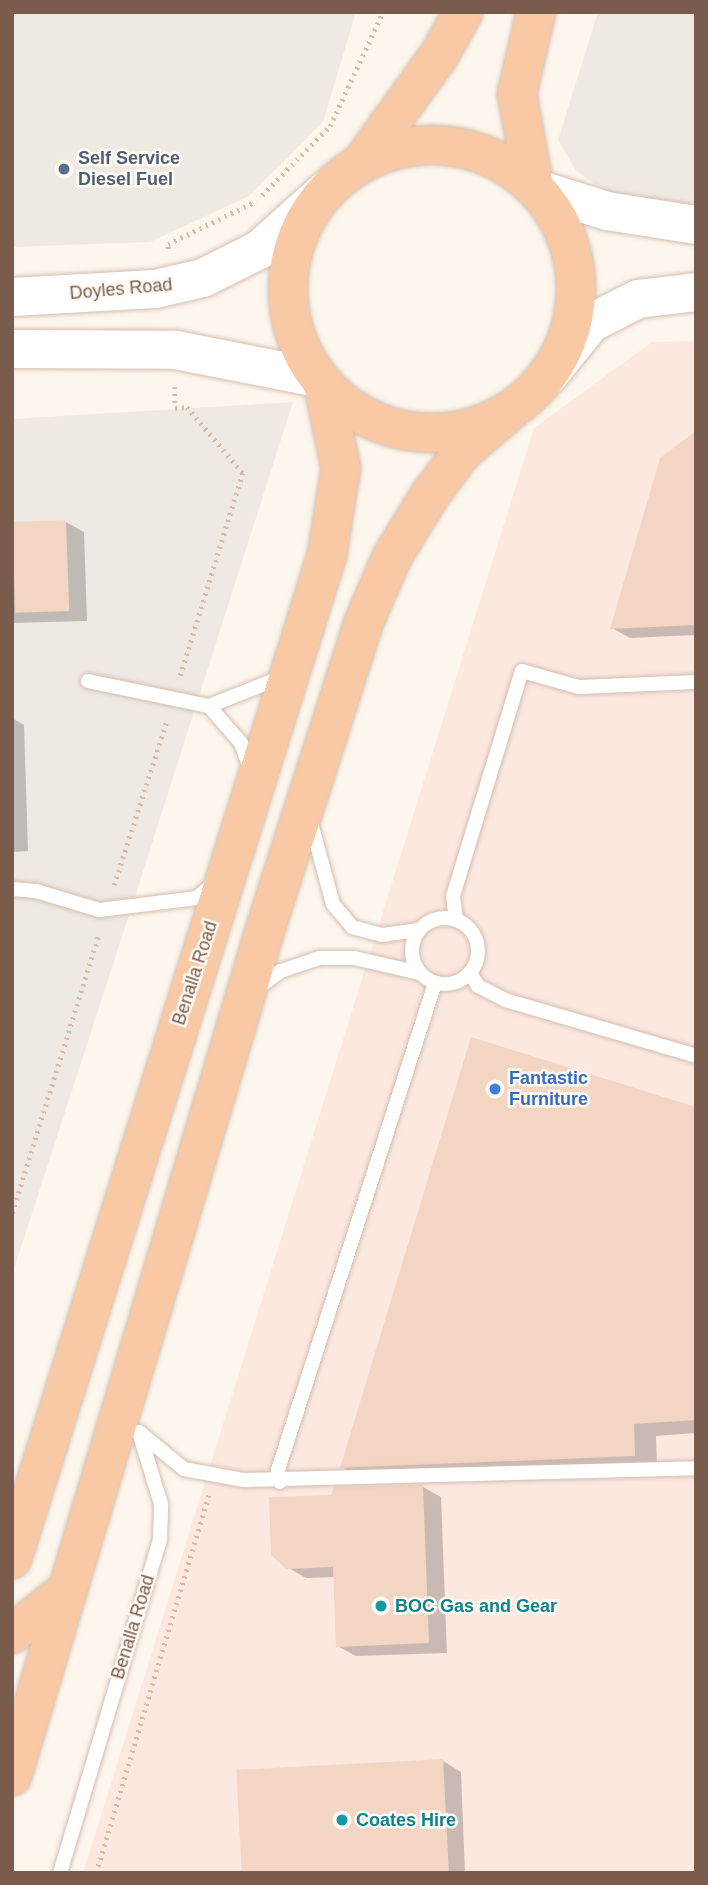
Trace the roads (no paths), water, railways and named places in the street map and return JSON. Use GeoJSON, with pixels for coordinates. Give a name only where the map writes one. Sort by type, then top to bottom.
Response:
{"type":"FeatureCollection","features":[{"type":"Feature","properties":{"kind":"highway"},"geometry":{"type":"LineString","coordinates":[[463,12],[440,54],[362,162],[326,190],[303,224],[290,262],[288,303],[298,342],[321,381],[354,411],[391,428],[432,434],[474,427],[511,410]]}},
{"type":"Feature","properties":{"kind":"highway"},"geometry":{"type":"LineString","coordinates":[[535,187],[517,94],[536,12]]}},
{"type":"Feature","properties":{"kind":"highway"},"geometry":{"type":"LineString","coordinates":[[362,162],[406,146],[452,145],[496,159],[535,187],[565,230],[576,279],[571,329],[549,375]]}},
{"type":"Feature","properties":{"kind":"highway","name":"Benalla Road"},"geometry":{"type":"LineString","coordinates":[[12,1776],[246,996],[363,624],[392,557],[462,452],[549,375]]}},
{"type":"Feature","properties":{"kind":"highway","name":"Benalla Road"},"geometry":{"type":"LineString","coordinates":[[12,1559],[327,555],[339,499],[338,438],[321,381]]}},
{"type":"Feature","properties":{"kind":"highway"},"geometry":{"type":"LineString","coordinates":[[12,1634],[68,1588]]}},
{"type":"Feature","properties":{"kind":"main road"},"geometry":{"type":"LineString","coordinates":[[535,187],[607,211],[696,225]]}},
{"type":"Feature","properties":{"kind":"main road","name":"Doyles Road"},"geometry":{"type":"LineString","coordinates":[[12,297],[175,285],[203,278],[259,250],[326,190]]}},
{"type":"Feature","properties":{"kind":"main road"},"geometry":{"type":"LineString","coordinates":[[549,375],[592,323],[638,299],[696,292]]}},
{"type":"Feature","properties":{"kind":"main road"},"geometry":{"type":"LineString","coordinates":[[12,349],[176,350],[321,381]]}},
{"type":"Feature","properties":{"kind":"lane"},"geometry":{"type":"LineString","coordinates":[[456,920],[453,896],[523,671],[579,687],[696,682]]}},
{"type":"Feature","properties":{"kind":"lane"},"geometry":{"type":"LineString","coordinates":[[88,681],[209,706],[291,673]]}},
{"type":"Feature","properties":{"kind":"lane"},"geometry":{"type":"LineString","coordinates":[[209,706],[241,743],[255,783]]}},
{"type":"Feature","properties":{"kind":"lane"},"geometry":{"type":"LineString","coordinates":[[246,996],[281,971],[319,958],[354,958],[420,973],[435,983],[454,983],[470,973],[478,954],[477,943],[465,925],[456,920],[436,919],[419,930],[382,935],[352,926],[333,904],[312,837],[310,787]]}},
{"type":"Feature","properties":{"kind":"lane"},"geometry":{"type":"LineString","coordinates":[[12,889],[106,910],[197,898],[227,872]]}},
{"type":"Feature","properties":{"kind":"lane"},"geometry":{"type":"LineString","coordinates":[[419,930],[412,956],[420,973]]}},
{"type":"Feature","properties":{"kind":"lane"},"geometry":{"type":"LineString","coordinates":[[470,973],[478,986],[505,1000],[696,1056]]}},
{"type":"Feature","properties":{"kind":"lane"},"geometry":{"type":"LineString","coordinates":[[280,1482],[278,1470],[435,983]]}},
{"type":"Feature","properties":{"kind":"lane","name":"Benalla Road"},"geometry":{"type":"LineString","coordinates":[[60,1873],[160,1539],[161,1504],[139,1432],[131,1379]]}},
{"type":"Feature","properties":{"kind":"lane"},"geometry":{"type":"LineString","coordinates":[[139,1432],[184,1469],[280,1482],[696,1468]]}},
{"type":"Feature","properties":{"kind":"place","name":"Self Service Diesel Fuel"},"geometry":{"type":"Point","coordinates":[64,169]}},
{"type":"Feature","properties":{"kind":"place","name":"Fantastic Furniture"},"geometry":{"type":"Point","coordinates":[495,1089]}},
{"type":"Feature","properties":{"kind":"place","name":"BOC Gas and Gear"},"geometry":{"type":"Point","coordinates":[381,1606]}},
{"type":"Feature","properties":{"kind":"place","name":"Coates Hire"},"geometry":{"type":"Point","coordinates":[342,1820]}}]}
